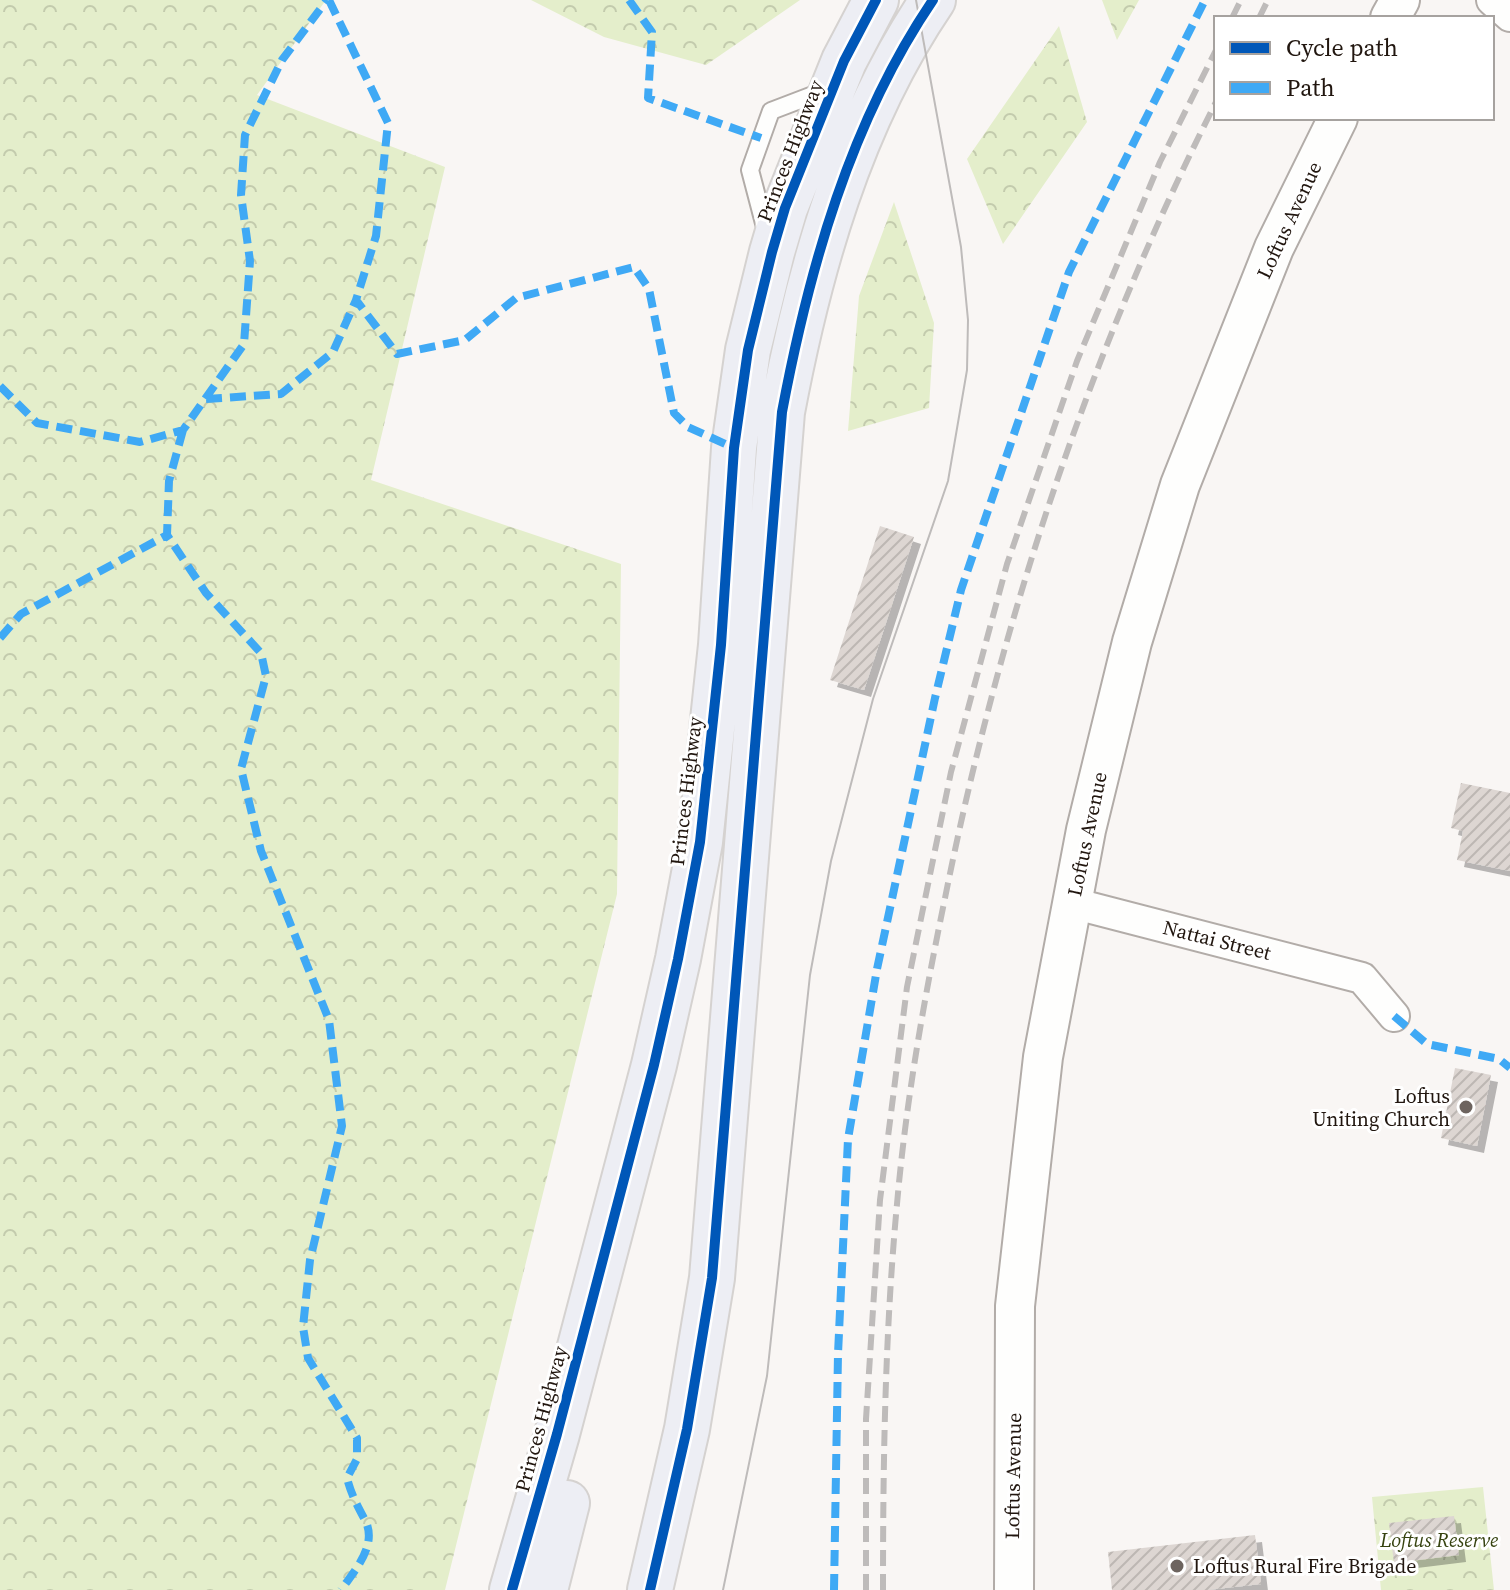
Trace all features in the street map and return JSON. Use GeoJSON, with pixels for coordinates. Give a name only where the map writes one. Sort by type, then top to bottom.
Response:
{"type":"FeatureCollection","features":[{"type":"Feature","properties":{"kind":"highway","name":"Princes Highway"},"geometry":{"type":"LineString","coordinates":[[512,1590],[557,1434],[654,1065],[678,959],[700,842],[721,645],[734,448],[748,350],[772,252],[795,183],[833,87],[876,0]]}},
{"type":"Feature","properties":{"kind":"highway"},"geometry":{"type":"LineString","coordinates":[[650,1590],[687,1429],[712,1278],[782,412],[796,336],[842,184],[889,74],[933,0]]}},
{"type":"Feature","properties":{"kind":"highway"},"geometry":{"type":"LineString","coordinates":[[545,1590],[612,1321],[654,1065]]}},
{"type":"Feature","properties":{"kind":"street"},"geometry":{"type":"LineString","coordinates":[[1492,0],[1510,16]]}},
{"type":"Feature","properties":{"kind":"street","name":"Loftus Avenue"},"geometry":{"type":"LineString","coordinates":[[1014,1590],[1015,1306],[1043,1057],[1086,830],[1132,642],[1180,485],[1274,248],[1337,120]]}},
{"type":"Feature","properties":{"kind":"street","name":"Nattai Street"},"geometry":{"type":"LineString","coordinates":[[1072,903],[1369,968],[1394,1016]]}},
{"type":"Feature","properties":{"kind":"green space"},"geometry":{"type":"Polygon","coordinates":[[[0,0],[326,0],[257,95],[445,167],[371,480],[621,564],[617,894],[445,1590],[0,1590],[0,0]]]}},
{"type":"Feature","properties":{"kind":"green space"},"geometry":{"type":"Polygon","coordinates":[[[531,0],[800,0],[706,65],[604,37],[531,0]]]}},
{"type":"Feature","properties":{"kind":"green space"},"geometry":{"type":"Polygon","coordinates":[[[1102,0],[1139,0],[1117,40],[1102,0]]]}},
{"type":"Feature","properties":{"kind":"green space"},"geometry":{"type":"Polygon","coordinates":[[[1059,26],[1087,122],[1003,244],[967,159],[1059,26]]]}},
{"type":"Feature","properties":{"kind":"green space"},"geometry":{"type":"Polygon","coordinates":[[[894,202],[934,323],[929,408],[848,431],[859,296],[894,202]]]}},
{"type":"Feature","properties":{"kind":"green space","name":"Loftus Reserve"},"geometry":{"type":"Polygon","coordinates":[[[1483,1487],[1494,1590],[1381,1590],[1372,1497],[1483,1487]]]}},
{"type":"Feature","properties":{"kind":"building"},"geometry":{"type":"Polygon","coordinates":[[[880,526],[914,537],[864,690],[830,680],[880,526]]]}},
{"type":"Feature","properties":{"kind":"building"},"geometry":{"type":"Polygon","coordinates":[[[1461,783],[1510,793],[1510,871],[1457,860],[1463,831],[1451,828],[1461,783]]]}},
{"type":"Feature","properties":{"kind":"building","name":"Loftus Uniting Church"},"geometry":{"type":"Polygon","coordinates":[[[1455,1068],[1491,1075],[1477,1146],[1441,1138],[1455,1068]]]}},
{"type":"Feature","properties":{"kind":"building"},"geometry":{"type":"Polygon","coordinates":[[[1454,1516],[1459,1555],[1394,1563],[1389,1523],[1454,1516]]]}},
{"type":"Feature","properties":{"kind":"building"},"geometry":{"type":"Polygon","coordinates":[[[1255,1535],[1261,1584],[1207,1590],[1112,1590],[1108,1552],[1255,1535]]]}},
{"type":"Feature","properties":{"kind":"tram line"},"geometry":{"type":"LineString","coordinates":[[723,1590],[767,1376],[810,975],[831,861],[873,699],[948,481],[967,370],[968,320],[961,247],[916,0]]}},
{"type":"Feature","properties":{"kind":"railway"},"geometry":{"type":"LineString","coordinates":[[1233,16],[1241,0]]}},
{"type":"Feature","properties":{"kind":"railway"},"geometry":{"type":"LineString","coordinates":[[1260,16],[1268,0]]}},
{"type":"Feature","properties":{"kind":"railway"},"geometry":{"type":"LineString","coordinates":[[866,1590],[866,1419],[880,1200],[907,987],[951,772],[1007,564],[1077,361],[1160,162],[1214,54]]}},
{"type":"Feature","properties":{"kind":"railway"},"geometry":{"type":"LineString","coordinates":[[883,1590],[887,1348],[901,1165],[923,1012],[967,795],[1021,591],[1089,392],[1170,197],[1214,106]]}},
{"type":"Feature","properties":{"kind":"marked path"},"geometry":{"type":"LineString","coordinates":[[0,386],[37,423],[140,442],[183,430],[244,344],[250,261],[241,195],[245,135],[282,60],[327,0]]}},
{"type":"Feature","properties":{"kind":"marked path"},"geometry":{"type":"LineString","coordinates":[[329,0],[388,123],[376,236],[356,300],[397,354],[465,340],[516,298],[634,267],[649,289],[674,413],[688,427],[734,448]]}},
{"type":"Feature","properties":{"kind":"marked path"},"geometry":{"type":"LineString","coordinates":[[629,0],[652,32],[648,98],[761,138]]}},
{"type":"Feature","properties":{"kind":"marked path"},"geometry":{"type":"LineString","coordinates":[[834,1590],[838,1354],[848,1139],[877,969],[935,698],[961,590],[1069,272],[1205,0]]}},
{"type":"Feature","properties":{"kind":"marked path"},"geometry":{"type":"LineString","coordinates":[[206,399],[281,394],[333,352],[356,300]]}},
{"type":"Feature","properties":{"kind":"marked path"},"geometry":{"type":"LineString","coordinates":[[183,430],[169,481],[167,535],[206,593],[261,653],[266,676],[241,769],[261,851],[329,1020],[342,1126],[310,1260],[303,1327],[308,1358],[357,1438],[357,1459],[347,1478],[365,1520],[369,1539],[363,1557],[341,1590]]}},
{"type":"Feature","properties":{"kind":"marked path"},"geometry":{"type":"LineString","coordinates":[[0,638],[21,614],[167,535]]}},
{"type":"Feature","properties":{"kind":"marked path"},"geometry":{"type":"LineString","coordinates":[[1394,1016],[1427,1044],[1499,1059],[1510,1068]]}},
{"type":"Feature","properties":{"kind":"cycle path"},"geometry":{"type":"LineString","coordinates":[[512,1590],[557,1434],[654,1065],[678,959],[700,842],[721,645],[734,448],[748,350],[785,208],[844,61],[876,0]]}},
{"type":"Feature","properties":{"kind":"cycle path"},"geometry":{"type":"LineString","coordinates":[[650,1590],[687,1429],[712,1278],[782,412],[805,304],[836,198],[878,96],[933,0]]}},
{"type":"Feature","properties":{"kind":"place","name":"Loftus Uniting Church"},"geometry":{"type":"Point","coordinates":[1466,1107]}},
{"type":"Feature","properties":{"kind":"place","name":"Loftus Rural Fire Brigade"},"geometry":{"type":"Point","coordinates":[1177,1566]}}]}
